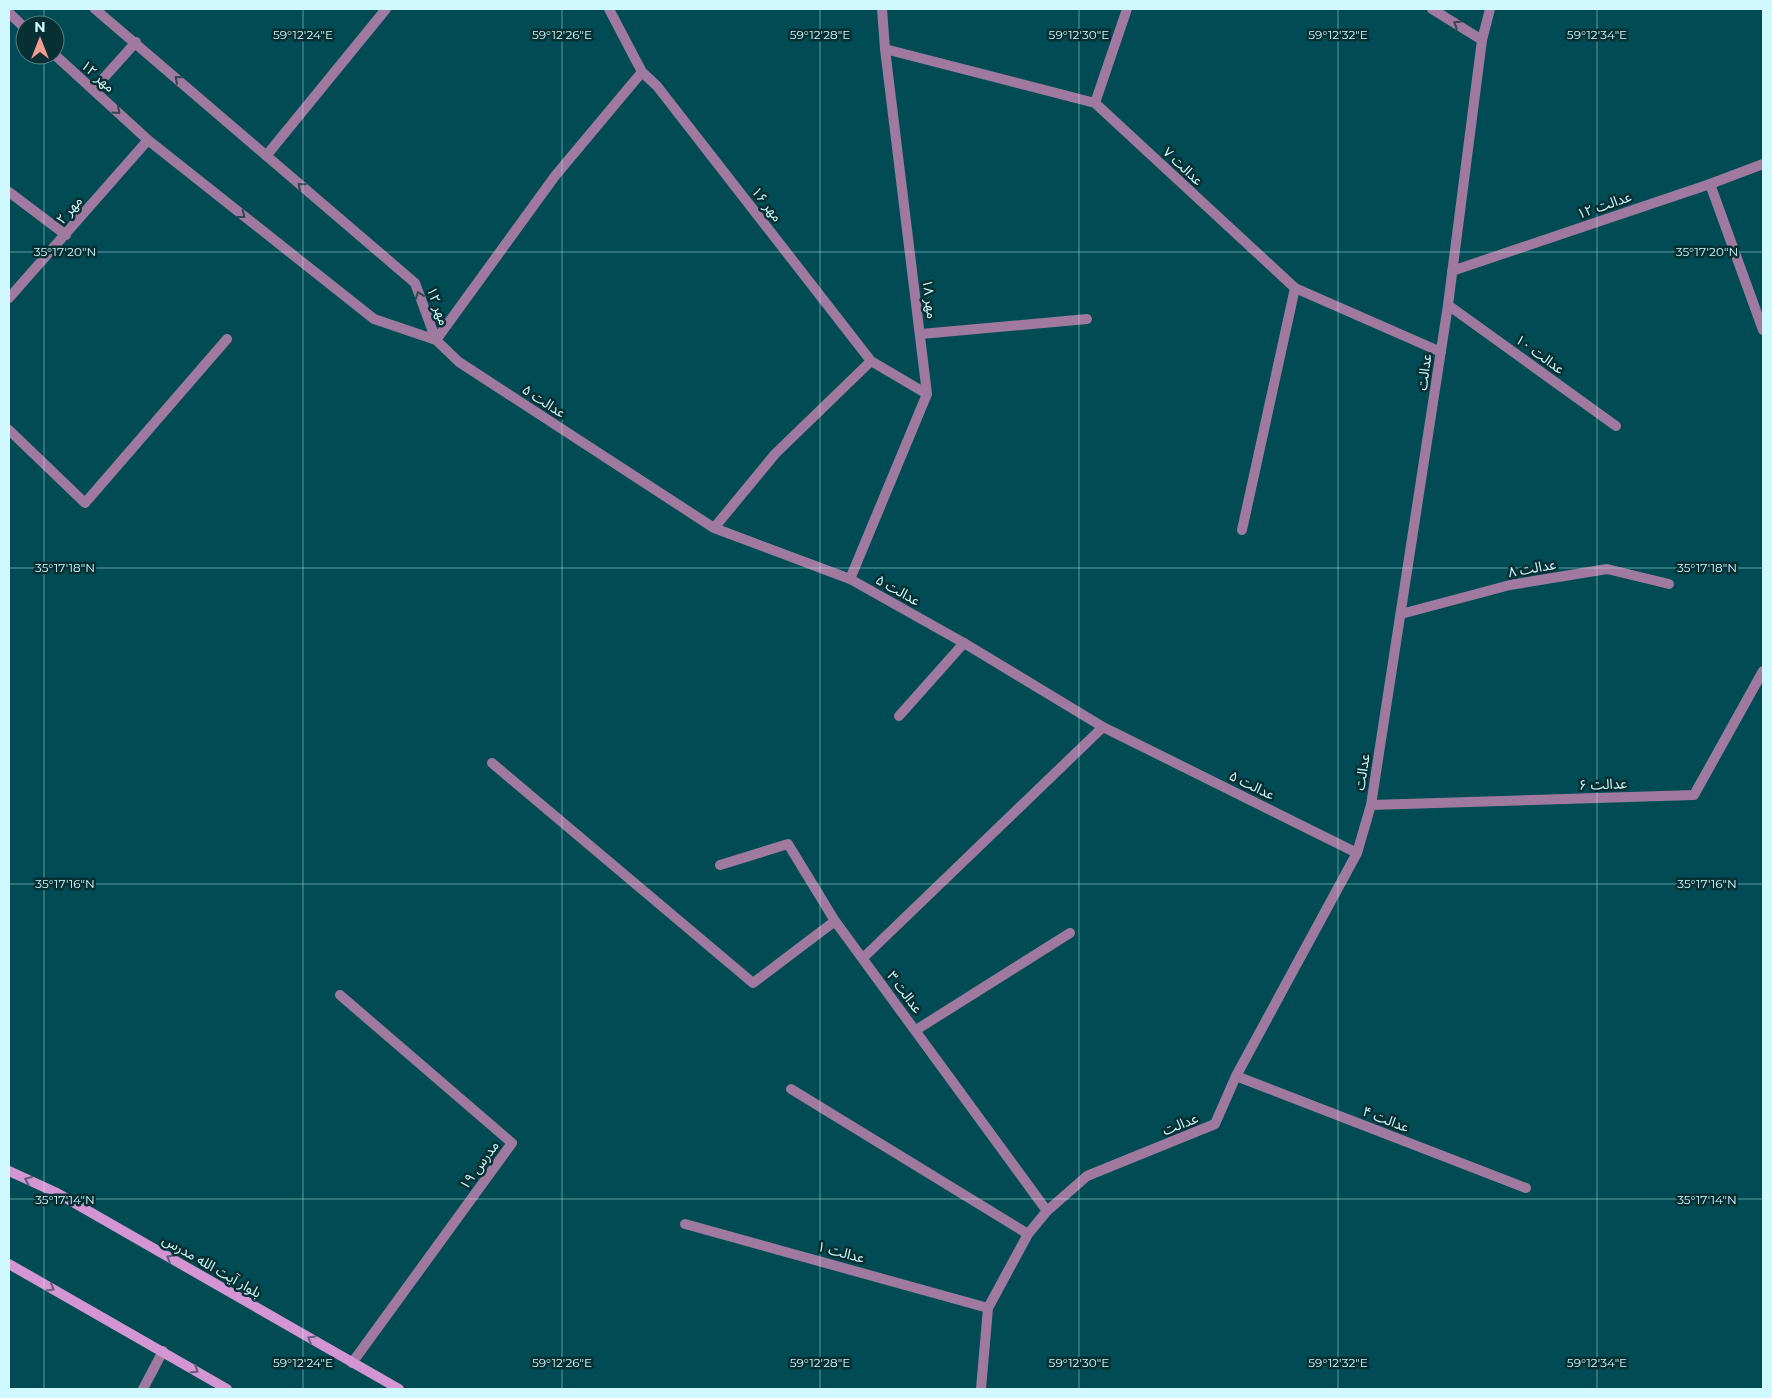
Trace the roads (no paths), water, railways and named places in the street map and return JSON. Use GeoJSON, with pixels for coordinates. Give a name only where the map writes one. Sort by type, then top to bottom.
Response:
{"type":"FeatureCollection","features":[{"type":"Feature","properties":{"kind":"main road","name":"بلوار آیت الله مدرس"},"geometry":{"type":"LineString","coordinates":[[9,1171],[57,1193],[399,1389]]}},
{"type":"Feature","properties":{"kind":"main road"},"geometry":{"type":"LineString","coordinates":[[9,1264],[227,1389]]}},
{"type":"Feature","properties":{"kind":"street","name":"مهر ۱۲"},"geometry":{"type":"LineString","coordinates":[[95,9],[136,42],[415,283],[436,340]]}},
{"type":"Feature","properties":{"kind":"street"},"geometry":{"type":"LineString","coordinates":[[266,156],[386,9]]}},
{"type":"Feature","properties":{"kind":"street","name":"مهر ۱۶"},"geometry":{"type":"LineString","coordinates":[[609,9],[642,72],[657,86],[871,361],[927,394]]}},
{"type":"Feature","properties":{"kind":"street","name":"مهر ۱۸"},"geometry":{"type":"LineString","coordinates":[[850,579],[927,394],[885,49],[882,9]]}},
{"type":"Feature","properties":{"kind":"street"},"geometry":{"type":"LineString","coordinates":[[1095,103],[1127,9]]}},
{"type":"Feature","properties":{"kind":"street"},"geometry":{"type":"LineString","coordinates":[[1432,9],[1482,40]]}},
{"type":"Feature","properties":{"kind":"street","name":"عدالت"},"geometry":{"type":"LineString","coordinates":[[980,1389],[988,1308],[1028,1234],[1047,1211],[1087,1176],[1215,1124],[1236,1076],[1357,853],[1371,805],[1448,305],[1482,40],[1490,9]]}},
{"type":"Feature","properties":{"kind":"street"},"geometry":{"type":"LineString","coordinates":[[93,90],[136,42]]}},
{"type":"Feature","properties":{"kind":"street","name":"عدالت ۷"},"geometry":{"type":"LineString","coordinates":[[885,49],[1095,103],[1295,288],[1441,352]]}},
{"type":"Feature","properties":{"kind":"street","name":"مهر ۱۲"},"geometry":{"type":"LineString","coordinates":[[65,64],[148,140],[374,319],[436,340]]}},
{"type":"Feature","properties":{"kind":"street"},"geometry":{"type":"LineString","coordinates":[[436,340],[555,176],[642,72]]}},
{"type":"Feature","properties":{"kind":"street","name":"مهر ۲"},"geometry":{"type":"LineString","coordinates":[[9,298],[148,140]]}},
{"type":"Feature","properties":{"kind":"street","name":"عدالت ۱۲"},"geometry":{"type":"LineString","coordinates":[[1452,271],[1710,184],[1763,164]]}},
{"type":"Feature","properties":{"kind":"street"},"geometry":{"type":"LineString","coordinates":[[1710,184],[1763,330]]}},
{"type":"Feature","properties":{"kind":"street"},"geometry":{"type":"LineString","coordinates":[[9,192],[66,235]]}},
{"type":"Feature","properties":{"kind":"street"},"geometry":{"type":"LineString","coordinates":[[1242,530],[1295,288]]}},
{"type":"Feature","properties":{"kind":"street","name":"عدالت ۱۰"},"geometry":{"type":"LineString","coordinates":[[1448,305],[1616,426]]}},
{"type":"Feature","properties":{"kind":"street"},"geometry":{"type":"LineString","coordinates":[[921,334],[1087,319]]}},
{"type":"Feature","properties":{"kind":"street"},"geometry":{"type":"LineString","coordinates":[[9,430],[86,503],[227,339]]}},
{"type":"Feature","properties":{"kind":"street","name":"عدالت ۵"},"geometry":{"type":"LineString","coordinates":[[436,340],[459,362],[714,528],[850,579],[1103,727],[1357,853]]}},
{"type":"Feature","properties":{"kind":"street"},"geometry":{"type":"LineString","coordinates":[[714,528],[775,454],[871,361]]}},
{"type":"Feature","properties":{"kind":"street","name":"عدالت ۸"},"geometry":{"type":"LineString","coordinates":[[1401,614],[1510,585],[1608,569],[1669,584]]}},
{"type":"Feature","properties":{"kind":"street"},"geometry":{"type":"LineString","coordinates":[[899,716],[964,644]]}},
{"type":"Feature","properties":{"kind":"street","name":"عدالت ۶"},"geometry":{"type":"LineString","coordinates":[[1371,805],[1694,795],[1763,671]]}},
{"type":"Feature","properties":{"kind":"street"},"geometry":{"type":"LineString","coordinates":[[862,958],[1103,727]]}},
{"type":"Feature","properties":{"kind":"street"},"geometry":{"type":"LineString","coordinates":[[492,763],[753,984],[835,921]]}},
{"type":"Feature","properties":{"kind":"street","name":"عدالت ۳"},"geometry":{"type":"LineString","coordinates":[[720,865],[788,844],[835,921],[1047,1211]]}},
{"type":"Feature","properties":{"kind":"street"},"geometry":{"type":"LineString","coordinates":[[916,1030],[1070,933]]}},
{"type":"Feature","properties":{"kind":"street","name":"مدرس ۱۹"},"geometry":{"type":"LineString","coordinates":[[340,995],[512,1143],[352,1363]]}},
{"type":"Feature","properties":{"kind":"street","name":"عدالت ۴"},"geometry":{"type":"LineString","coordinates":[[1236,1076],[1526,1188]]}},
{"type":"Feature","properties":{"kind":"street"},"geometry":{"type":"LineString","coordinates":[[791,1089],[1028,1234]]}},
{"type":"Feature","properties":{"kind":"street","name":"عدالت ۱"},"geometry":{"type":"LineString","coordinates":[[685,1224],[988,1308]]}},
{"type":"Feature","properties":{"kind":"street"},"geometry":{"type":"LineString","coordinates":[[143,1389],[163,1351]]}}]}
